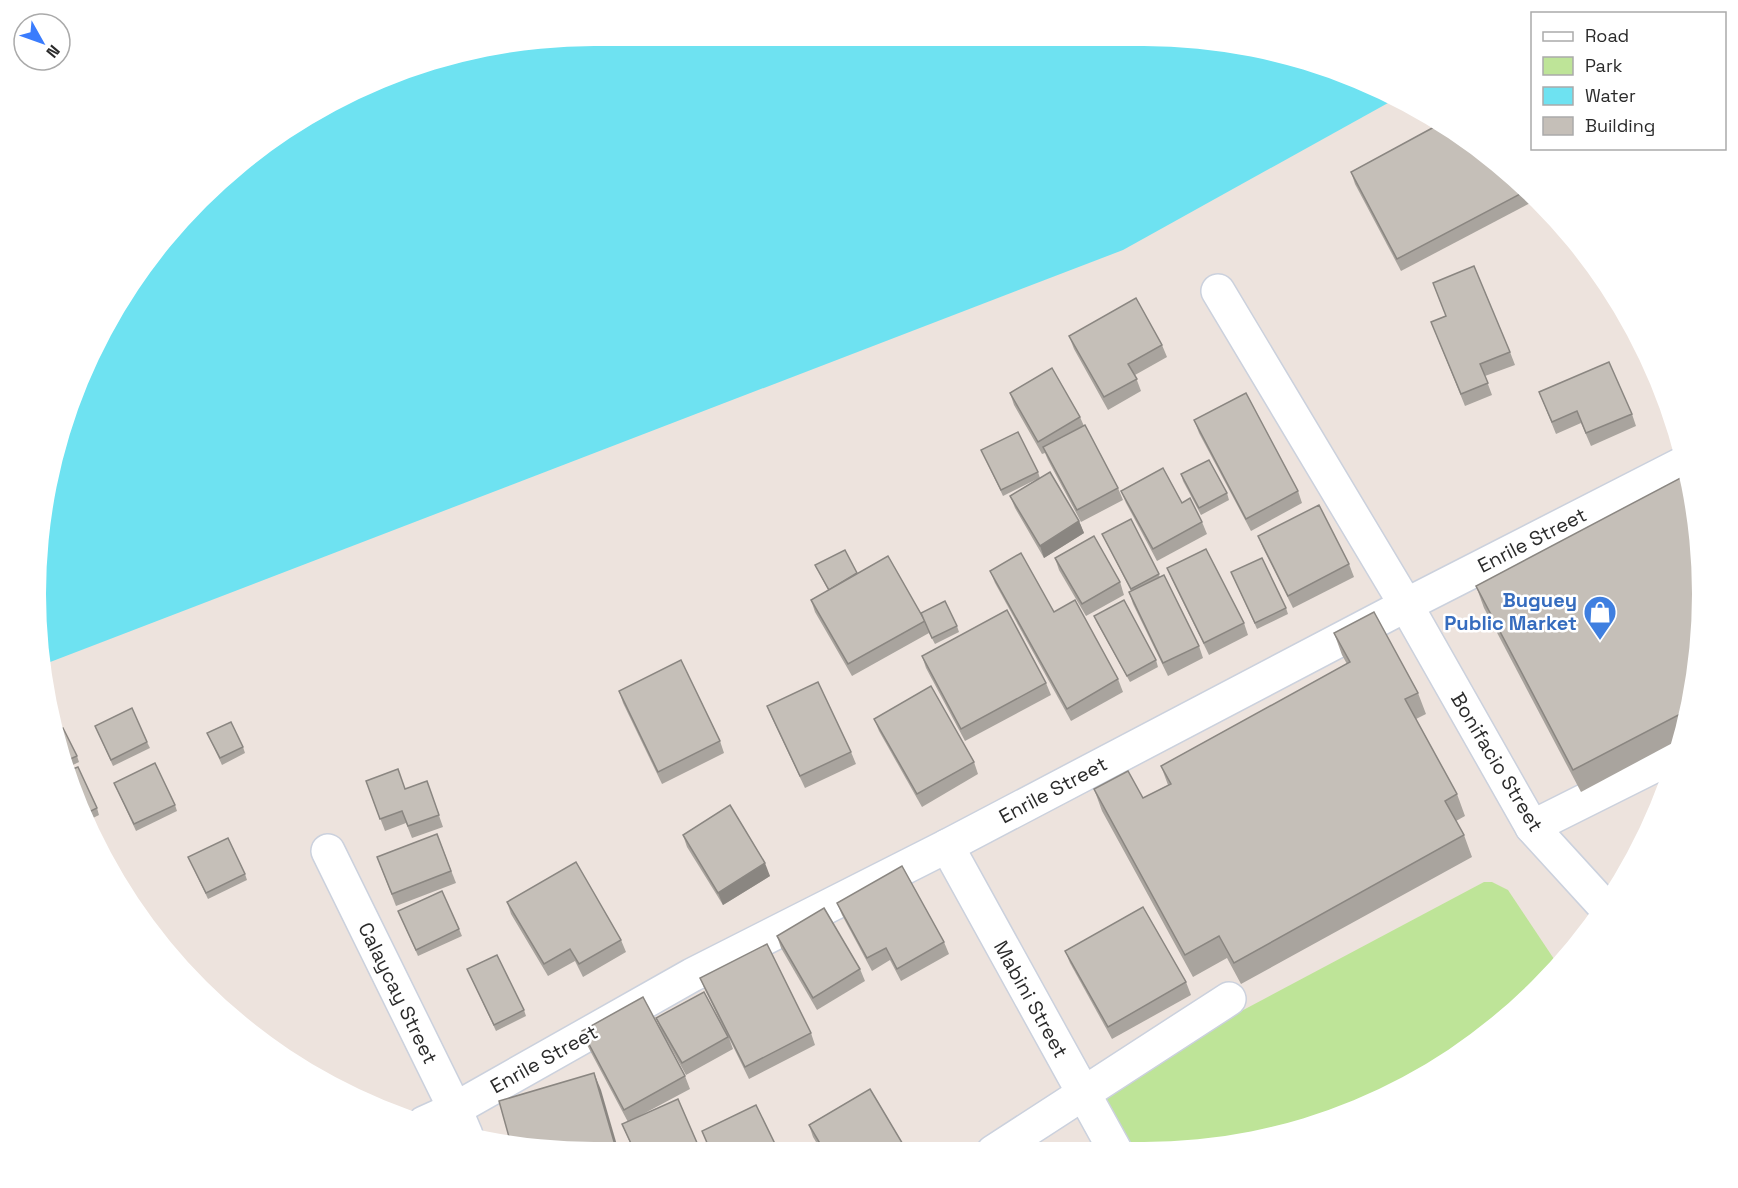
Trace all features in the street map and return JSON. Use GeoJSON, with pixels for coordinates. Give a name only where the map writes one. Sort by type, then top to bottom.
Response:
{"type":"FeatureCollection","features":[{"type":"Feature","properties":{"kind":"street","name":"Bonifacio Street"},"geometry":{"type":"LineString","coordinates":[[1218,291],[1406,605],[1532,827],[1598,899]]}},
{"type":"Feature","properties":{"kind":"street","name":"Enrile Street"},"geometry":{"type":"LineString","coordinates":[[460,1122],[692,975],[947,846],[1676,466]]}},
{"type":"Feature","properties":{"kind":"street"},"geometry":{"type":"LineString","coordinates":[[1532,827],[1665,759]]}},
{"type":"Feature","properties":{"kind":"street","name":"Mabini Street"},"geometry":{"type":"LineString","coordinates":[[947,846],[1110,1142]]}},
{"type":"Feature","properties":{"kind":"street","name":"Calaycay Street"},"geometry":{"type":"LineString","coordinates":[[328,851],[460,1122]]}},
{"type":"Feature","properties":{"kind":"street"},"geometry":{"type":"LineString","coordinates":[[1009,1142],[1229,999]]}},
{"type":"Feature","properties":{"kind":"green space"},"geometry":{"type":"Polygon","coordinates":[[[1484,882],[1492,882],[1508,890],[1553,958],[1505,1006],[1448,1049],[1418,1068],[1354,1100],[1286,1123],[1215,1137],[1121,1142],[1097,1094],[1104,1084],[1484,882]]]}},
{"type":"Feature","properties":{"kind":"water"},"geometry":{"type":"Polygon","coordinates":[[[594,46],[1144,46],[1215,51],[1286,65],[1354,88],[1387,104],[1123,250],[51,662],[46,594],[51,523],[57,487],[65,452],[88,384],[120,320],[139,290],[182,233],[233,182],[290,139],[320,120],[384,88],[452,65],[487,57],[523,51],[594,46]]]}},
{"type":"Feature","properties":{"kind":"building"},"geometry":{"type":"Polygon","coordinates":[[[1431,128],[1477,160],[1518,195],[1397,259],[1351,172],[1431,128]]]}},
{"type":"Feature","properties":{"kind":"building"},"geometry":{"type":"Polygon","coordinates":[[[1474,266],[1510,352],[1480,364],[1488,383],[1461,394],[1431,322],[1446,316],[1433,283],[1474,266]]]}},
{"type":"Feature","properties":{"kind":"building"},"geometry":{"type":"Polygon","coordinates":[[[1136,298],[1162,345],[1128,364],[1137,379],[1104,397],[1069,336],[1136,298]]]}},
{"type":"Feature","properties":{"kind":"building"},"geometry":{"type":"Polygon","coordinates":[[[1609,362],[1632,414],[1586,433],[1577,411],[1552,422],[1539,392],[1609,362]]]}},
{"type":"Feature","properties":{"kind":"building"},"geometry":{"type":"Polygon","coordinates":[[[1052,368],[1080,417],[1038,442],[1010,393],[1052,368]]]}},
{"type":"Feature","properties":{"kind":"building"},"geometry":{"type":"Polygon","coordinates":[[[1246,393],[1298,491],[1246,519],[1194,420],[1246,393]]]}},
{"type":"Feature","properties":{"kind":"building"},"geometry":{"type":"Polygon","coordinates":[[[1085,425],[1118,488],[1077,510],[1043,447],[1085,425]]]}},
{"type":"Feature","properties":{"kind":"building"},"geometry":{"type":"Polygon","coordinates":[[[1018,432],[1038,472],[1001,490],[981,450],[1018,432]]]}},
{"type":"Feature","properties":{"kind":"building"},"geometry":{"type":"Polygon","coordinates":[[[1209,460],[1227,493],[1199,508],[1181,474],[1209,460]]]}},
{"type":"Feature","properties":{"kind":"building"},"geometry":{"type":"Polygon","coordinates":[[[1163,468],[1182,503],[1190,498],[1202,522],[1153,549],[1121,491],[1163,468]]]}},
{"type":"Feature","properties":{"kind":"building"},"geometry":{"type":"Polygon","coordinates":[[[1050,472],[1079,521],[1040,546],[1010,496],[1050,472]]]}},
{"type":"Feature","properties":{"kind":"building"},"geometry":{"type":"Polygon","coordinates":[[[1679,479],[1687,523],[1692,594],[1687,665],[1678,715],[1573,770],[1476,586],[1679,479]]]}},
{"type":"Feature","properties":{"kind":"building"},"geometry":{"type":"Polygon","coordinates":[[[1319,505],[1349,564],[1288,596],[1258,536],[1319,505]]]}},
{"type":"Feature","properties":{"kind":"building"},"geometry":{"type":"Polygon","coordinates":[[[1131,519],[1159,574],[1131,589],[1102,534],[1131,519]]]}},
{"type":"Feature","properties":{"kind":"building"},"geometry":{"type":"Polygon","coordinates":[[[1094,536],[1120,582],[1082,604],[1055,558],[1094,536]]]}},
{"type":"Feature","properties":{"kind":"building"},"geometry":{"type":"Polygon","coordinates":[[[1206,549],[1244,623],[1204,643],[1167,568],[1206,549]]]}},
{"type":"Feature","properties":{"kind":"building"},"geometry":{"type":"Polygon","coordinates":[[[845,550],[857,573],[829,590],[815,565],[845,550]]]}},
{"type":"Feature","properties":{"kind":"building"},"geometry":{"type":"Polygon","coordinates":[[[1021,553],[1054,612],[1075,600],[1118,679],[1067,709],[990,571],[1021,553]]]}},
{"type":"Feature","properties":{"kind":"building"},"geometry":{"type":"Polygon","coordinates":[[[888,556],[925,621],[848,664],[811,600],[888,556]]]}},
{"type":"Feature","properties":{"kind":"building"},"geometry":{"type":"Polygon","coordinates":[[[1262,558],[1286,608],[1255,623],[1231,572],[1262,558]]]}},
{"type":"Feature","properties":{"kind":"building"},"geometry":{"type":"Polygon","coordinates":[[[1164,575],[1199,646],[1163,663],[1129,592],[1164,575]]]}},
{"type":"Feature","properties":{"kind":"building"},"geometry":{"type":"Polygon","coordinates":[[[1124,600],[1156,660],[1127,676],[1094,616],[1124,600]]]}},
{"type":"Feature","properties":{"kind":"building"},"geometry":{"type":"Polygon","coordinates":[[[945,601],[957,626],[932,638],[921,613],[945,601]]]}},
{"type":"Feature","properties":{"kind":"building"},"geometry":{"type":"Polygon","coordinates":[[[1007,610],[1046,683],[961,729],[922,656],[1007,610]]]}},
{"type":"Feature","properties":{"kind":"building"},"geometry":{"type":"Polygon","coordinates":[[[1374,612],[1418,693],[1405,699],[1457,794],[1445,801],[1464,835],[1234,963],[1219,936],[1185,955],[1094,789],[1128,771],[1143,798],[1171,784],[1161,766],[1350,662],[1334,633],[1374,612]]]}},
{"type":"Feature","properties":{"kind":"building"},"geometry":{"type":"Polygon","coordinates":[[[681,660],[720,741],[658,772],[619,691],[681,660]]]}},
{"type":"Feature","properties":{"kind":"building"},"geometry":{"type":"Polygon","coordinates":[[[818,682],[851,752],[800,776],[767,706],[818,682]]]}},
{"type":"Feature","properties":{"kind":"building"},"geometry":{"type":"Polygon","coordinates":[[[931,686],[974,762],[917,794],[874,719],[931,686]]]}},
{"type":"Feature","properties":{"kind":"building"},"geometry":{"type":"Polygon","coordinates":[[[132,708],[147,742],[111,760],[95,726],[132,708]]]}},
{"type":"Feature","properties":{"kind":"building"},"geometry":{"type":"Polygon","coordinates":[[[231,722],[243,747],[220,758],[207,733],[231,722]]]}},
{"type":"Feature","properties":{"kind":"building"},"geometry":{"type":"Polygon","coordinates":[[[63,729],[77,756],[72,758],[63,729]]]}},
{"type":"Feature","properties":{"kind":"building"},"geometry":{"type":"Polygon","coordinates":[[[155,763],[175,805],[134,824],[114,783],[155,763]]]}},
{"type":"Feature","properties":{"kind":"building"},"geometry":{"type":"Polygon","coordinates":[[[78,767],[97,808],[91,811],[88,804],[75,768],[78,767]]]}},
{"type":"Feature","properties":{"kind":"building"},"geometry":{"type":"Polygon","coordinates":[[[398,769],[405,789],[427,781],[439,815],[408,826],[402,811],[380,819],[366,781],[398,769]]]}},
{"type":"Feature","properties":{"kind":"building"},"geometry":{"type":"Polygon","coordinates":[[[730,805],[765,863],[718,893],[683,835],[730,805]]]}},
{"type":"Feature","properties":{"kind":"building"},"geometry":{"type":"Polygon","coordinates":[[[437,834],[451,871],[392,894],[377,857],[437,834]]]}},
{"type":"Feature","properties":{"kind":"building"},"geometry":{"type":"Polygon","coordinates":[[[228,838],[245,874],[206,893],[188,857],[228,838]]]}},
{"type":"Feature","properties":{"kind":"building"},"geometry":{"type":"Polygon","coordinates":[[[576,862],[621,940],[579,964],[570,949],[544,964],[507,902],[576,862]]]}},
{"type":"Feature","properties":{"kind":"building"},"geometry":{"type":"Polygon","coordinates":[[[902,866],[944,942],[897,969],[886,948],[867,958],[837,903],[902,866]]]}},
{"type":"Feature","properties":{"kind":"building"},"geometry":{"type":"Polygon","coordinates":[[[442,891],[459,929],[416,950],[398,911],[442,891]]]}},
{"type":"Feature","properties":{"kind":"building"},"geometry":{"type":"Polygon","coordinates":[[[1143,907],[1186,982],[1108,1027],[1065,951],[1143,907]]]}},
{"type":"Feature","properties":{"kind":"building"},"geometry":{"type":"Polygon","coordinates":[[[824,908],[860,969],[813,998],[777,936],[824,908]]]}},
{"type":"Feature","properties":{"kind":"building"},"geometry":{"type":"Polygon","coordinates":[[[767,944],[811,1033],[745,1067],[700,978],[767,944]]]}},
{"type":"Feature","properties":{"kind":"building"},"geometry":{"type":"Polygon","coordinates":[[[497,955],[524,1010],[494,1025],[467,969],[497,955]]]}},
{"type":"Feature","properties":{"kind":"building"},"geometry":{"type":"Polygon","coordinates":[[[704,992],[728,1037],[682,1063],[656,1018],[704,992]]]}},
{"type":"Feature","properties":{"kind":"building"},"geometry":{"type":"Polygon","coordinates":[[[643,997],[685,1076],[624,1110],[582,1031],[643,997]]]}},
{"type":"Feature","properties":{"kind":"building"},"geometry":{"type":"Polygon","coordinates":[[[594,1073],[614,1142],[558,1140],[508,1135],[499,1101],[594,1073]]]}},
{"type":"Feature","properties":{"kind":"building"},"geometry":{"type":"Polygon","coordinates":[[[870,1089],[902,1142],[819,1142],[809,1125],[870,1089]]]}},
{"type":"Feature","properties":{"kind":"building"},"geometry":{"type":"Polygon","coordinates":[[[678,1099],[697,1142],[630,1142],[622,1124],[678,1099]]]}},
{"type":"Feature","properties":{"kind":"building"},"geometry":{"type":"Polygon","coordinates":[[[756,1105],[774,1142],[707,1142],[702,1131],[756,1105]]]}},
{"type":"Feature","properties":{"kind":"place","name":"Buguey Public Market"},"geometry":{"type":"Point","coordinates":[1600,641]}}]}
